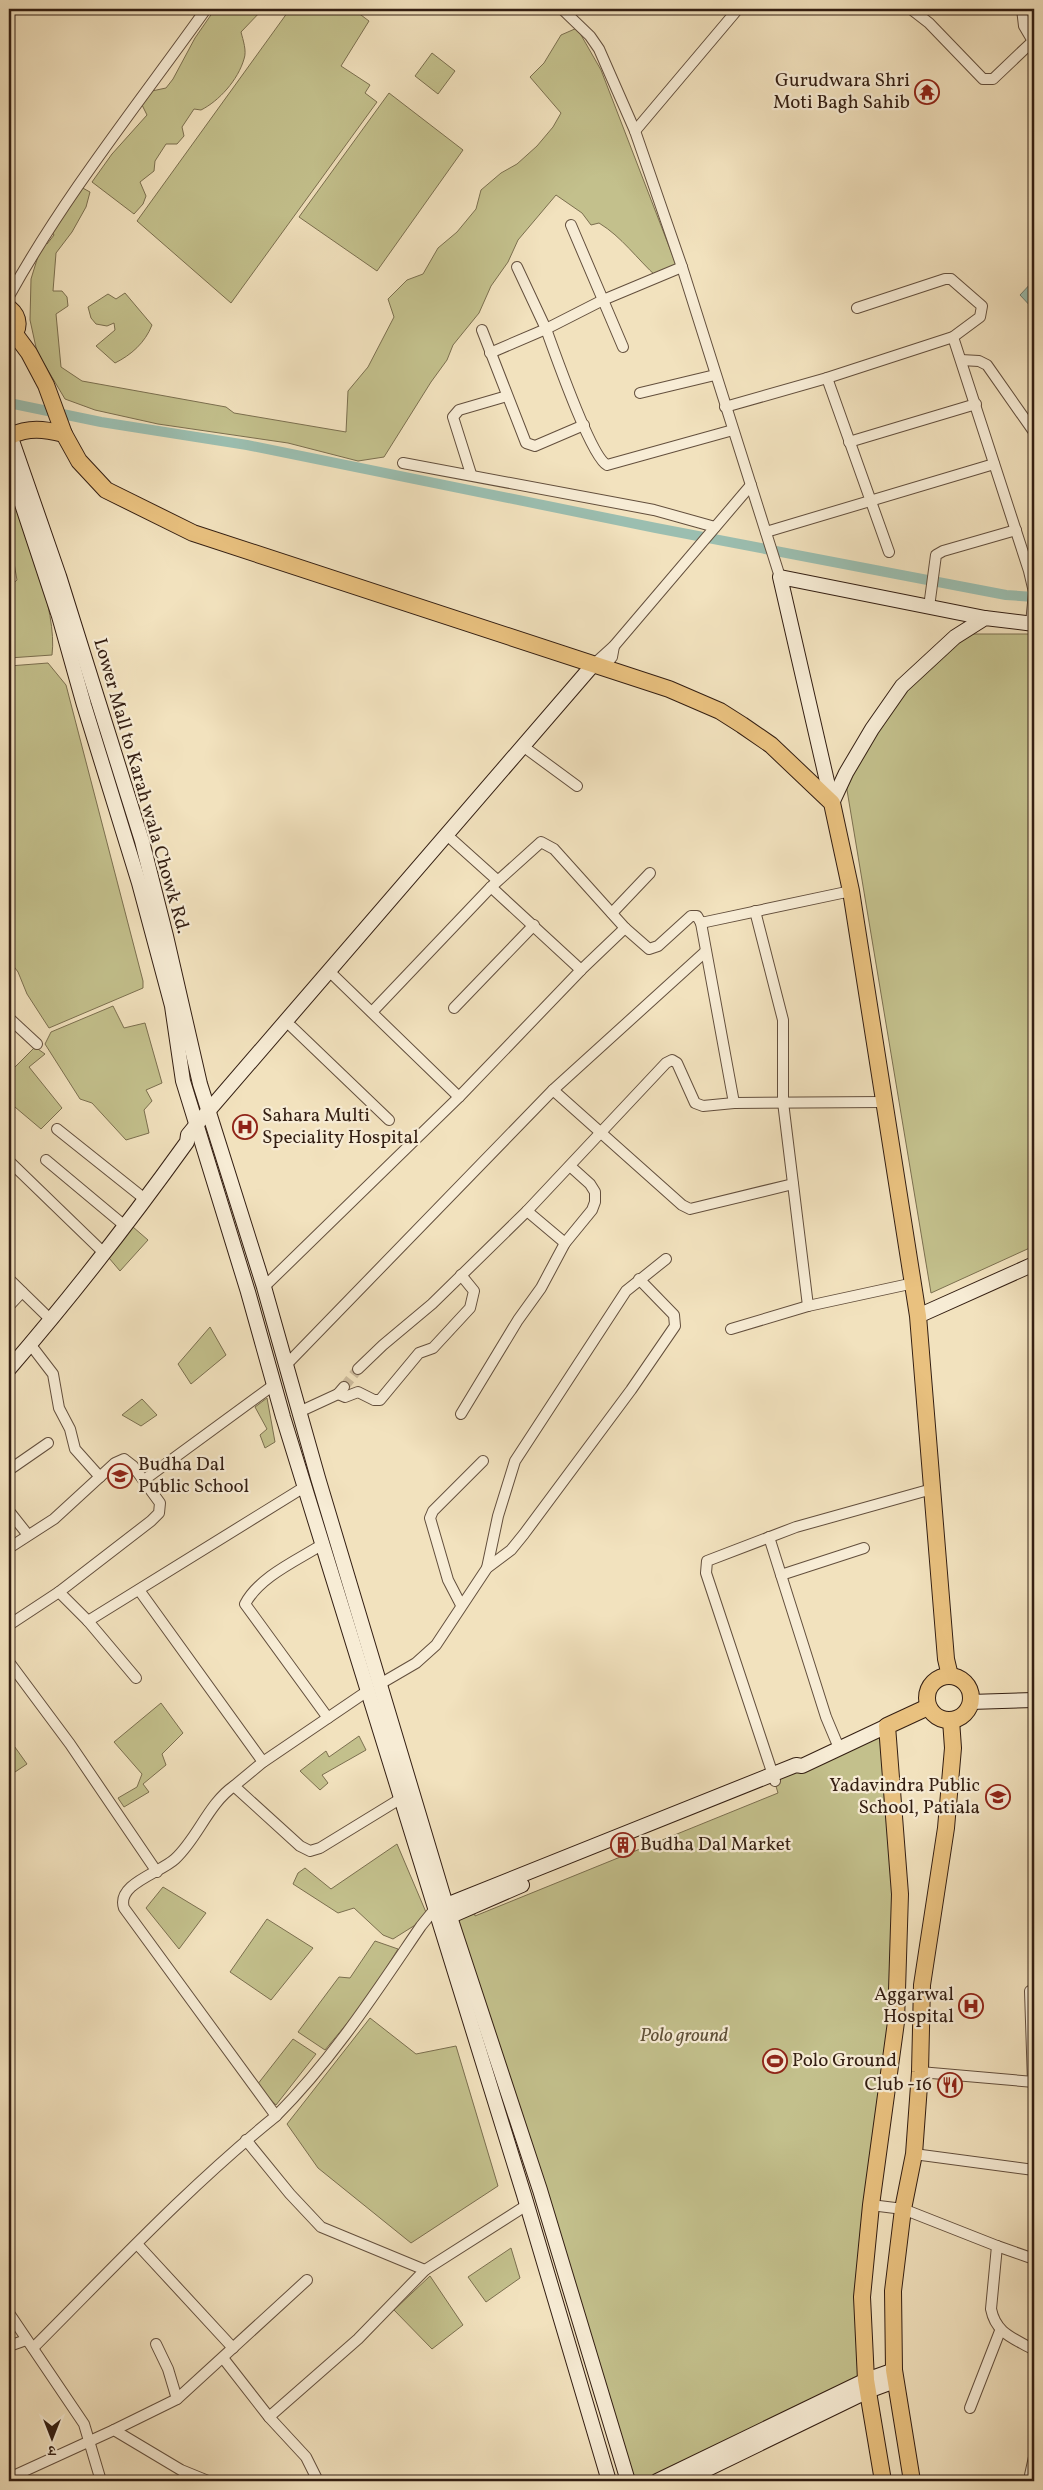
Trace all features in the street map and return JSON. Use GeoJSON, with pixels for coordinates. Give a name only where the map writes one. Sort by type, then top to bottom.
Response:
{"type":"FeatureCollection","features":[{"type":"Feature","properties":{"kind":"main road"},"geometry":{"type":"LineString","coordinates":[[9,308],[14,312],[18,323],[12,337],[30,353],[46,385],[63,430],[79,461],[106,490],[193,533],[597,667],[669,689],[720,711],[771,746],[832,802]]}},
{"type":"Feature","properties":{"kind":"main road"},"geometry":{"type":"LineString","coordinates":[[9,434],[35,429],[63,430]]}},
{"type":"Feature","properties":{"kind":"main road","name":"Lower Mall to Karah wala Chowk Rd."},"geometry":{"type":"LineString","coordinates":[[9,434],[59,576],[144,876],[166,936],[190,1044],[380,1684],[442,1913]]}},
{"type":"Feature","properties":{"kind":"main road"},"geometry":{"type":"LineString","coordinates":[[9,465],[59,616],[84,705],[144,876],[172,1006],[183,1081],[400,1800],[540,2190],[628,2481]]}},
{"type":"Feature","properties":{"kind":"main road"},"geometry":{"type":"LineString","coordinates":[[950,1676],[946,1659],[914,1283],[852,890],[780,577],[985,618],[1033,624]]}},
{"type":"Feature","properties":{"kind":"main road"},"geometry":{"type":"LineString","coordinates":[[832,802],[846,773],[872,729],[902,686],[955,637],[985,618]]}},
{"type":"Feature","properties":{"kind":"main road"},"geometry":{"type":"LineString","coordinates":[[211,1116],[597,667]]}},
{"type":"Feature","properties":{"kind":"main road"},"geometry":{"type":"LineString","coordinates":[[9,1369],[51,1320],[146,1200],[187,1142],[188,1135],[198,1130],[292,1027],[332,974]]}},
{"type":"Feature","properties":{"kind":"main road"},"geometry":{"type":"LineString","coordinates":[[918,1316],[1034,1264]]}},
{"type":"Feature","properties":{"kind":"main road"},"geometry":{"type":"LineString","coordinates":[[263,1343],[278,1337]]}},
{"type":"Feature","properties":{"kind":"main road"},"geometry":{"type":"LineString","coordinates":[[950,1676],[963,1682],[968,1688],[970,1702],[964,1714],[951,1720],[938,1717],[928,1706],[927,1699],[931,1686],[936,1680],[950,1676]]}},
{"type":"Feature","properties":{"kind":"main road"},"geometry":{"type":"LineString","coordinates":[[970,1702],[1034,1700]]}},
{"type":"Feature","properties":{"kind":"main road"},"geometry":{"type":"LineString","coordinates":[[442,1913],[774,1778],[796,1765],[802,1766],[928,1706]]}},
{"type":"Feature","properties":{"kind":"main road"},"geometry":{"type":"LineString","coordinates":[[912,2481],[895,2376],[893,2292],[903,2209],[914,2154],[920,2072],[922,1986],[946,1828],[953,1748],[951,1720]]}},
{"type":"Feature","properties":{"kind":"main road"},"geometry":{"type":"LineString","coordinates":[[883,2481],[867,2386],[862,2297],[871,2204],[896,2022],[900,1894],[887,1726]]}},
{"type":"Feature","properties":{"kind":"main road"},"geometry":{"type":"LineString","coordinates":[[442,1913],[609,2481]]}},
{"type":"Feature","properties":{"kind":"main road"},"geometry":{"type":"LineString","coordinates":[[657,2481],[867,2386],[895,2376]]}},
{"type":"Feature","properties":{"kind":"main road"},"geometry":{"type":"LineString","coordinates":[[683,2481],[867,2386]]}},
{"type":"Feature","properties":{"kind":"street"},"geometry":{"type":"LineString","coordinates":[[9,296],[83,181],[206,9]]}},
{"type":"Feature","properties":{"kind":"street"},"geometry":{"type":"LineString","coordinates":[[562,9],[590,36],[599,49],[636,131],[682,267],[780,577]]}},
{"type":"Feature","properties":{"kind":"street"},"geometry":{"type":"LineString","coordinates":[[636,131],[738,9]]}},
{"type":"Feature","properties":{"kind":"street"},"geometry":{"type":"LineString","coordinates":[[912,9],[929,23],[982,79],[993,79],[1033,42],[1024,26],[1022,9]]}},
{"type":"Feature","properties":{"kind":"street"},"geometry":{"type":"LineString","coordinates":[[570,225],[623,347]]}},
{"type":"Feature","properties":{"kind":"street"},"geometry":{"type":"LineString","coordinates":[[517,267],[546,329],[600,460],[607,465],[733,430]]}},
{"type":"Feature","properties":{"kind":"street"},"geometry":{"type":"LineString","coordinates":[[490,353],[546,329],[602,300],[682,267]]}},
{"type":"Feature","properties":{"kind":"street"},"geometry":{"type":"LineString","coordinates":[[726,407],[827,378],[953,337],[980,317],[982,306],[951,280],[946,279],[857,308]]}},
{"type":"Feature","properties":{"kind":"street"},"geometry":{"type":"LineString","coordinates":[[482,330],[526,443],[530,446],[535,446],[584,425]]}},
{"type":"Feature","properties":{"kind":"street"},"geometry":{"type":"LineString","coordinates":[[953,337],[1034,587],[1033,624]]}},
{"type":"Feature","properties":{"kind":"street"},"geometry":{"type":"LineString","coordinates":[[961,360],[979,361],[987,365],[1034,432]]}},
{"type":"Feature","properties":{"kind":"street"},"geometry":{"type":"LineString","coordinates":[[640,393],[715,375]]}},
{"type":"Feature","properties":{"kind":"street"},"geometry":{"type":"LineString","coordinates":[[827,378],[869,501],[889,552]]}},
{"type":"Feature","properties":{"kind":"street"},"geometry":{"type":"LineString","coordinates":[[471,474],[453,417],[459,410],[507,396]]}},
{"type":"Feature","properties":{"kind":"street"},"geometry":{"type":"LineString","coordinates":[[849,442],[976,404]]}},
{"type":"Feature","properties":{"kind":"street"},"geometry":{"type":"LineString","coordinates":[[403,463],[471,474],[654,510],[715,527]]}},
{"type":"Feature","properties":{"kind":"street"},"geometry":{"type":"LineString","coordinates":[[766,532],[994,464]]}},
{"type":"Feature","properties":{"kind":"street"},"geometry":{"type":"LineString","coordinates":[[597,667],[751,486]]}},
{"type":"Feature","properties":{"kind":"street"},"geometry":{"type":"LineString","coordinates":[[929,607],[934,558],[943,551],[1016,530]]}},
{"type":"Feature","properties":{"kind":"street"},"geometry":{"type":"LineString","coordinates":[[527,750],[577,786]]}},
{"type":"Feature","properties":{"kind":"street"},"geometry":{"type":"LineString","coordinates":[[451,838],[534,925],[581,970]]}},
{"type":"Feature","properties":{"kind":"street"},"geometry":{"type":"LineString","coordinates":[[372,1012],[494,883],[541,842],[554,849],[626,928],[649,949],[658,946],[690,916],[697,916],[701,923],[734,1102]]}},
{"type":"Feature","properties":{"kind":"street"},"geometry":{"type":"LineString","coordinates":[[612,913],[650,873]]}},
{"type":"Feature","properties":{"kind":"street"},"geometry":{"type":"LineString","coordinates":[[701,923],[852,890]]}},
{"type":"Feature","properties":{"kind":"street"},"geometry":{"type":"LineString","coordinates":[[755,911],[783,1020],[783,1102],[808,1306]]}},
{"type":"Feature","properties":{"kind":"street"},"geometry":{"type":"LineString","coordinates":[[454,1008],[534,925]]}},
{"type":"Feature","properties":{"kind":"street"},"geometry":{"type":"LineString","coordinates":[[264,1288],[460,1097],[581,970],[626,928]]}},
{"type":"Feature","properties":{"kind":"street"},"geometry":{"type":"LineString","coordinates":[[286,1365],[553,1090],[705,952]]}},
{"type":"Feature","properties":{"kind":"street"},"geometry":{"type":"LineString","coordinates":[[332,974],[460,1097]]}},
{"type":"Feature","properties":{"kind":"street"},"geometry":{"type":"LineString","coordinates":[[9,1018],[36,1044]]}},
{"type":"Feature","properties":{"kind":"street"},"geometry":{"type":"LineString","coordinates":[[292,1027],[389,1120]]}},
{"type":"Feature","properties":{"kind":"street"},"geometry":{"type":"LineString","coordinates":[[358,1369],[432,1304],[528,1211],[666,1062],[672,1060],[677,1063],[695,1103],[703,1106],[734,1102],[885,1102]]}},
{"type":"Feature","properties":{"kind":"street"},"geometry":{"type":"LineString","coordinates":[[553,1090],[682,1205],[690,1208],[793,1184]]}},
{"type":"Feature","properties":{"kind":"street"},"geometry":{"type":"LineString","coordinates":[[57,1129],[146,1200]]}},
{"type":"Feature","properties":{"kind":"street"},"geometry":{"type":"LineString","coordinates":[[46,1160],[125,1226]]}},
{"type":"Feature","properties":{"kind":"street"},"geometry":{"type":"LineString","coordinates":[[9,1161],[104,1253]]}},
{"type":"Feature","properties":{"kind":"street"},"geometry":{"type":"LineString","coordinates":[[461,1414],[518,1320],[541,1288],[564,1242],[592,1210],[595,1202],[595,1192],[590,1184],[570,1166]]}},
{"type":"Feature","properties":{"kind":"street"},"geometry":{"type":"LineString","coordinates":[[528,1211],[564,1242]]}},
{"type":"Feature","properties":{"kind":"street"},"geometry":{"type":"LineString","coordinates":[[487,1568],[498,1516],[516,1461],[626,1291],[666,1259]]}},
{"type":"Feature","properties":{"kind":"street"},"geometry":{"type":"LineString","coordinates":[[300,1412],[341,1390],[345,1397],[358,1392],[374,1400],[380,1400],[419,1353],[433,1348],[470,1308],[474,1291],[461,1276]]}},
{"type":"Feature","properties":{"kind":"street"},"geometry":{"type":"LineString","coordinates":[[9,1279],[51,1320]]}},
{"type":"Feature","properties":{"kind":"street"},"geometry":{"type":"LineString","coordinates":[[380,1684],[425,1656],[436,1645],[487,1568],[511,1550],[524,1534],[631,1390],[675,1326],[674,1316],[639,1279]]}},
{"type":"Feature","properties":{"kind":"street"},"geometry":{"type":"LineString","coordinates":[[731,1328],[808,1306],[914,1283]]}},
{"type":"Feature","properties":{"kind":"street"},"geometry":{"type":"LineString","coordinates":[[9,1306],[22,1292]]}},
{"type":"Feature","properties":{"kind":"street"},"geometry":{"type":"LineString","coordinates":[[30,1344],[54,1374],[60,1408],[70,1429],[75,1449],[100,1477]]}},
{"type":"Feature","properties":{"kind":"street"},"geometry":{"type":"LineString","coordinates":[[144,1480],[275,1384]]}},
{"type":"Feature","properties":{"kind":"street"},"geometry":{"type":"LineString","coordinates":[[9,1470],[48,1443]]}},
{"type":"Feature","properties":{"kind":"street"},"geometry":{"type":"LineString","coordinates":[[9,1548],[54,1519],[115,1463],[124,1459],[128,1460],[160,1503],[159,1514],[59,1592],[9,1625]]}},
{"type":"Feature","properties":{"kind":"street"},"geometry":{"type":"LineString","coordinates":[[461,1605],[448,1580],[430,1518],[433,1511],[483,1462]]}},
{"type":"Feature","properties":{"kind":"street"},"geometry":{"type":"LineString","coordinates":[[88,1620],[306,1486]]}},
{"type":"Feature","properties":{"kind":"street"},"geometry":{"type":"LineString","coordinates":[[774,1778],[705,1567],[711,1558],[796,1526],[932,1489]]}},
{"type":"Feature","properties":{"kind":"street"},"geometry":{"type":"LineString","coordinates":[[9,1511],[28,1534]]}},
{"type":"Feature","properties":{"kind":"street"},"geometry":{"type":"LineString","coordinates":[[769,1537],[826,1717],[839,1748]]}},
{"type":"Feature","properties":{"kind":"street"},"geometry":{"type":"LineString","coordinates":[[323,1544],[266,1580],[251,1594],[245,1604],[328,1718]]}},
{"type":"Feature","properties":{"kind":"street"},"geometry":{"type":"LineString","coordinates":[[781,1575],[864,1548]]}},
{"type":"Feature","properties":{"kind":"street"},"geometry":{"type":"LineString","coordinates":[[139,1590],[263,1762]]}},
{"type":"Feature","properties":{"kind":"street"},"geometry":{"type":"LineString","coordinates":[[59,1592],[88,1620],[136,1678]]}},
{"type":"Feature","properties":{"kind":"street"},"geometry":{"type":"LineString","coordinates":[[9,1662],[70,1744],[157,1872]]}},
{"type":"Feature","properties":{"kind":"street"},"geometry":{"type":"LineString","coordinates":[[276,2116],[124,1908],[122,1902],[124,1893],[176,1858],[214,1806],[234,1786],[263,1762],[367,1692]]}},
{"type":"Feature","properties":{"kind":"street"},"geometry":{"type":"LineString","coordinates":[[234,1786],[300,1846],[310,1850],[320,1848],[400,1800]]}},
{"type":"Feature","properties":{"kind":"street"},"geometry":{"type":"LineString","coordinates":[[33,2348],[137,2244],[246,2140],[276,2116],[300,2092],[336,2049],[421,1926],[442,1913]]}},
{"type":"Feature","properties":{"kind":"street"},"geometry":{"type":"LineString","coordinates":[[920,2072],[1033,2082],[1030,1992]]}},
{"type":"Feature","properties":{"kind":"street"},"geometry":{"type":"LineString","coordinates":[[246,2140],[290,2194],[321,2227],[425,2270]]}},
{"type":"Feature","properties":{"kind":"street"},"geometry":{"type":"LineString","coordinates":[[914,2154],[1034,2170]]}},
{"type":"Feature","properties":{"kind":"street"},"geometry":{"type":"LineString","coordinates":[[871,2204],[903,2209],[1034,2259]]}},
{"type":"Feature","properties":{"kind":"street"},"geometry":{"type":"LineString","coordinates":[[269,2416],[358,2339],[425,2270],[527,2205]]}},
{"type":"Feature","properties":{"kind":"street"},"geometry":{"type":"LineString","coordinates":[[137,2244],[233,2348]]}},
{"type":"Feature","properties":{"kind":"street"},"geometry":{"type":"LineString","coordinates":[[997,2246],[991,2309],[993,2318],[1000,2331],[1034,2350]]}},
{"type":"Feature","properties":{"kind":"street"},"geometry":{"type":"LineString","coordinates":[[9,2478],[177,2399],[307,2280]]}},
{"type":"Feature","properties":{"kind":"street"},"geometry":{"type":"LineString","coordinates":[[9,2313],[84,2424],[101,2481]]}},
{"type":"Feature","properties":{"kind":"street"},"geometry":{"type":"LineString","coordinates":[[970,2408],[1000,2331]]}},
{"type":"Feature","properties":{"kind":"street"},"geometry":{"type":"LineString","coordinates":[[9,2346],[26,2340]]}},
{"type":"Feature","properties":{"kind":"street"},"geometry":{"type":"LineString","coordinates":[[156,2344],[168,2369],[177,2399]]}},
{"type":"Feature","properties":{"kind":"street"},"geometry":{"type":"LineString","coordinates":[[223,2358],[269,2416],[306,2457],[318,2481]]}},
{"type":"Feature","properties":{"kind":"street"},"geometry":{"type":"LineString","coordinates":[[114,2430],[181,2470],[208,2481]]}},
{"type":"Feature","properties":{"kind":"street"},"geometry":{"type":"LineString","coordinates":[[1032,2481],[1030,2474],[1034,2457]]}},
{"type":"Feature","properties":{"kind":"green space"},"geometry":{"type":"Polygon","coordinates":[[[215,9],[263,9],[241,32],[245,56],[233,82],[208,106],[201,110],[194,109],[182,127],[184,136],[177,144],[166,144],[155,161],[154,171],[140,182],[146,196],[143,204],[134,214],[92,182],[112,154],[147,115],[142,105],[147,92],[166,88],[173,79],[195,38],[215,9]]]}},
{"type":"Feature","properties":{"kind":"green space"},"geometry":{"type":"Polygon","coordinates":[[[290,9],[353,9],[369,21],[341,66],[370,85],[365,93],[377,102],[231,303],[137,221],[290,9]]]}},
{"type":"Feature","properties":{"kind":"green space"},"geometry":{"type":"Polygon","coordinates":[[[577,28],[601,70],[677,267],[657,277],[615,235],[599,223],[591,225],[582,213],[556,195],[518,240],[508,262],[491,286],[479,313],[453,345],[447,360],[384,457],[358,461],[288,443],[158,424],[95,410],[65,399],[37,352],[30,320],[31,279],[43,240],[47,244],[54,235],[49,227],[79,186],[90,192],[86,207],[72,232],[56,253],[53,291],[62,291],[67,297],[68,306],[56,314],[61,367],[82,381],[226,407],[234,413],[346,432],[348,391],[368,367],[394,317],[388,299],[407,280],[423,274],[438,248],[457,232],[476,209],[481,190],[501,173],[517,164],[537,146],[553,127],[561,113],[530,77],[544,63],[561,35],[577,28]]]}},
{"type":"Feature","properties":{"kind":"green space"},"geometry":{"type":"Polygon","coordinates":[[[432,53],[455,71],[438,94],[415,76],[432,53]]]}},
{"type":"Feature","properties":{"kind":"green space"},"geometry":{"type":"Polygon","coordinates":[[[389,93],[463,150],[377,271],[299,217],[389,93]]]}},
{"type":"Feature","properties":{"kind":"green space"},"geometry":{"type":"Polygon","coordinates":[[[125,293],[152,325],[146,337],[137,348],[115,363],[96,346],[115,330],[114,323],[107,326],[96,324],[91,318],[88,307],[108,294],[116,299],[125,293]]]}},
{"type":"Feature","properties":{"kind":"green space"},"geometry":{"type":"Polygon","coordinates":[[[9,486],[45,593],[50,616],[52,655],[9,658],[9,587],[17,580],[9,535],[9,486]]]}},
{"type":"Feature","properties":{"kind":"green space"},"geometry":{"type":"Polygon","coordinates":[[[960,634],[1034,634],[1034,1246],[931,1293],[846,784],[902,692],[960,634]]]}},
{"type":"Feature","properties":{"kind":"green space"},"geometry":{"type":"Polygon","coordinates":[[[48,663],[66,685],[143,981],[143,988],[49,1028],[27,994],[18,972],[9,960],[9,666],[48,663]]]}},
{"type":"Feature","properties":{"kind":"green space"},"geometry":{"type":"Polygon","coordinates":[[[113,1006],[124,1028],[145,1023],[162,1083],[146,1090],[152,1101],[144,1110],[149,1133],[126,1140],[92,1103],[80,1099],[45,1044],[51,1032],[113,1006]]]}},
{"type":"Feature","properties":{"kind":"green space"},"geometry":{"type":"Polygon","coordinates":[[[35,1047],[45,1054],[29,1067],[62,1108],[41,1129],[9,1102],[9,1073],[35,1047]]]}},
{"type":"Feature","properties":{"kind":"green space"},"geometry":{"type":"Polygon","coordinates":[[[133,1227],[148,1240],[120,1271],[109,1258],[133,1227]]]}},
{"type":"Feature","properties":{"kind":"green space"},"geometry":{"type":"Polygon","coordinates":[[[210,1327],[226,1355],[191,1384],[178,1364],[210,1327]]]}},
{"type":"Feature","properties":{"kind":"green space"},"geometry":{"type":"Polygon","coordinates":[[[267,1398],[275,1442],[265,1448],[260,1435],[267,1429],[255,1407],[267,1398]]]}},
{"type":"Feature","properties":{"kind":"green space"},"geometry":{"type":"Polygon","coordinates":[[[142,1399],[157,1415],[141,1426],[122,1415],[142,1399]]]}},
{"type":"Feature","properties":{"kind":"green space"},"geometry":{"type":"Polygon","coordinates":[[[161,1703],[183,1733],[162,1754],[166,1765],[143,1784],[149,1792],[124,1807],[118,1798],[137,1787],[142,1774],[114,1742],[161,1703]]]}},
{"type":"Feature","properties":{"kind":"green space","name":"Polo ground"},"geometry":{"type":"Polygon","coordinates":[[[882,1727],[900,1894],[871,2205],[866,2380],[654,2481],[634,2481],[443,1917],[474,1908],[475,1916],[778,1793],[772,1773],[882,1727]]]}},
{"type":"Feature","properties":{"kind":"green space"},"geometry":{"type":"Polygon","coordinates":[[[359,1736],[366,1750],[322,1775],[328,1783],[320,1790],[300,1771],[326,1751],[329,1757],[359,1736]]]}},
{"type":"Feature","properties":{"kind":"green space"},"geometry":{"type":"Polygon","coordinates":[[[12,1743],[27,1764],[9,1776],[9,1745],[12,1743]]]}},
{"type":"Feature","properties":{"kind":"green space"},"geometry":{"type":"Polygon","coordinates":[[[397,1844],[428,1917],[393,1939],[383,1935],[354,1908],[338,1913],[293,1884],[298,1873],[305,1868],[331,1889],[397,1844]]]}},
{"type":"Feature","properties":{"kind":"green space"},"geometry":{"type":"Polygon","coordinates":[[[163,1887],[206,1913],[179,1949],[146,1908],[163,1887]]]}},
{"type":"Feature","properties":{"kind":"green space"},"geometry":{"type":"Polygon","coordinates":[[[267,1919],[313,1948],[271,2000],[230,1972],[267,1919]]]}},
{"type":"Feature","properties":{"kind":"green space"},"geometry":{"type":"Polygon","coordinates":[[[375,1941],[398,1949],[367,1999],[325,2050],[298,2032],[339,1977],[350,1978],[375,1941]]]}},
{"type":"Feature","properties":{"kind":"green space"},"geometry":{"type":"Polygon","coordinates":[[[370,2018],[416,2054],[456,2046],[498,2186],[411,2243],[318,2168],[287,2124],[370,2018]]]}},
{"type":"Feature","properties":{"kind":"green space"},"geometry":{"type":"Polygon","coordinates":[[[293,2039],[316,2054],[276,2105],[257,2085],[293,2039]]]}},
{"type":"Feature","properties":{"kind":"green space"},"geometry":{"type":"Polygon","coordinates":[[[511,2248],[520,2278],[486,2302],[468,2277],[511,2248]]]}},
{"type":"Feature","properties":{"kind":"green space"},"geometry":{"type":"Polygon","coordinates":[[[430,2276],[463,2325],[432,2349],[394,2310],[430,2276]]]}},
{"type":"Feature","properties":{"kind":"shaded area"},"geometry":{"type":"Polygon","coordinates":[[[1034,280],[1034,310],[1020,295],[1034,280]]]}},
{"type":"Feature","properties":{"kind":"waterway"},"geometry":{"type":"LineString","coordinates":[[9,403],[101,422],[247,445],[656,528],[1006,595],[1034,597]]}},
{"type":"Feature","properties":{"kind":"tunnel"},"geometry":{"type":"LineString","coordinates":[[344,1387],[358,1369]]}},
{"type":"Feature","properties":{"kind":"place","name":"Gurudwara Shri Moti Bagh Sahib"},"geometry":{"type":"Point","coordinates":[927,92]}},
{"type":"Feature","properties":{"kind":"place","name":"Sahara Multi Speciality Hospital"},"geometry":{"type":"Point","coordinates":[245,1127]}},
{"type":"Feature","properties":{"kind":"place","name":"Budha Dal Public School"},"geometry":{"type":"Point","coordinates":[120,1476]}},
{"type":"Feature","properties":{"kind":"place","name":"Yadavindra Public School, Patiala"},"geometry":{"type":"Point","coordinates":[998,1797]}},
{"type":"Feature","properties":{"kind":"place","name":"Budha Dal Market"},"geometry":{"type":"Point","coordinates":[623,1845]}},
{"type":"Feature","properties":{"kind":"place","name":"Aggarwal Hospital"},"geometry":{"type":"Point","coordinates":[971,2006]}},
{"type":"Feature","properties":{"kind":"place","name":"Polo Ground"},"geometry":{"type":"Point","coordinates":[775,2061]}},
{"type":"Feature","properties":{"kind":"place","name":"Club -16"},"geometry":{"type":"Point","coordinates":[950,2085]}}]}
